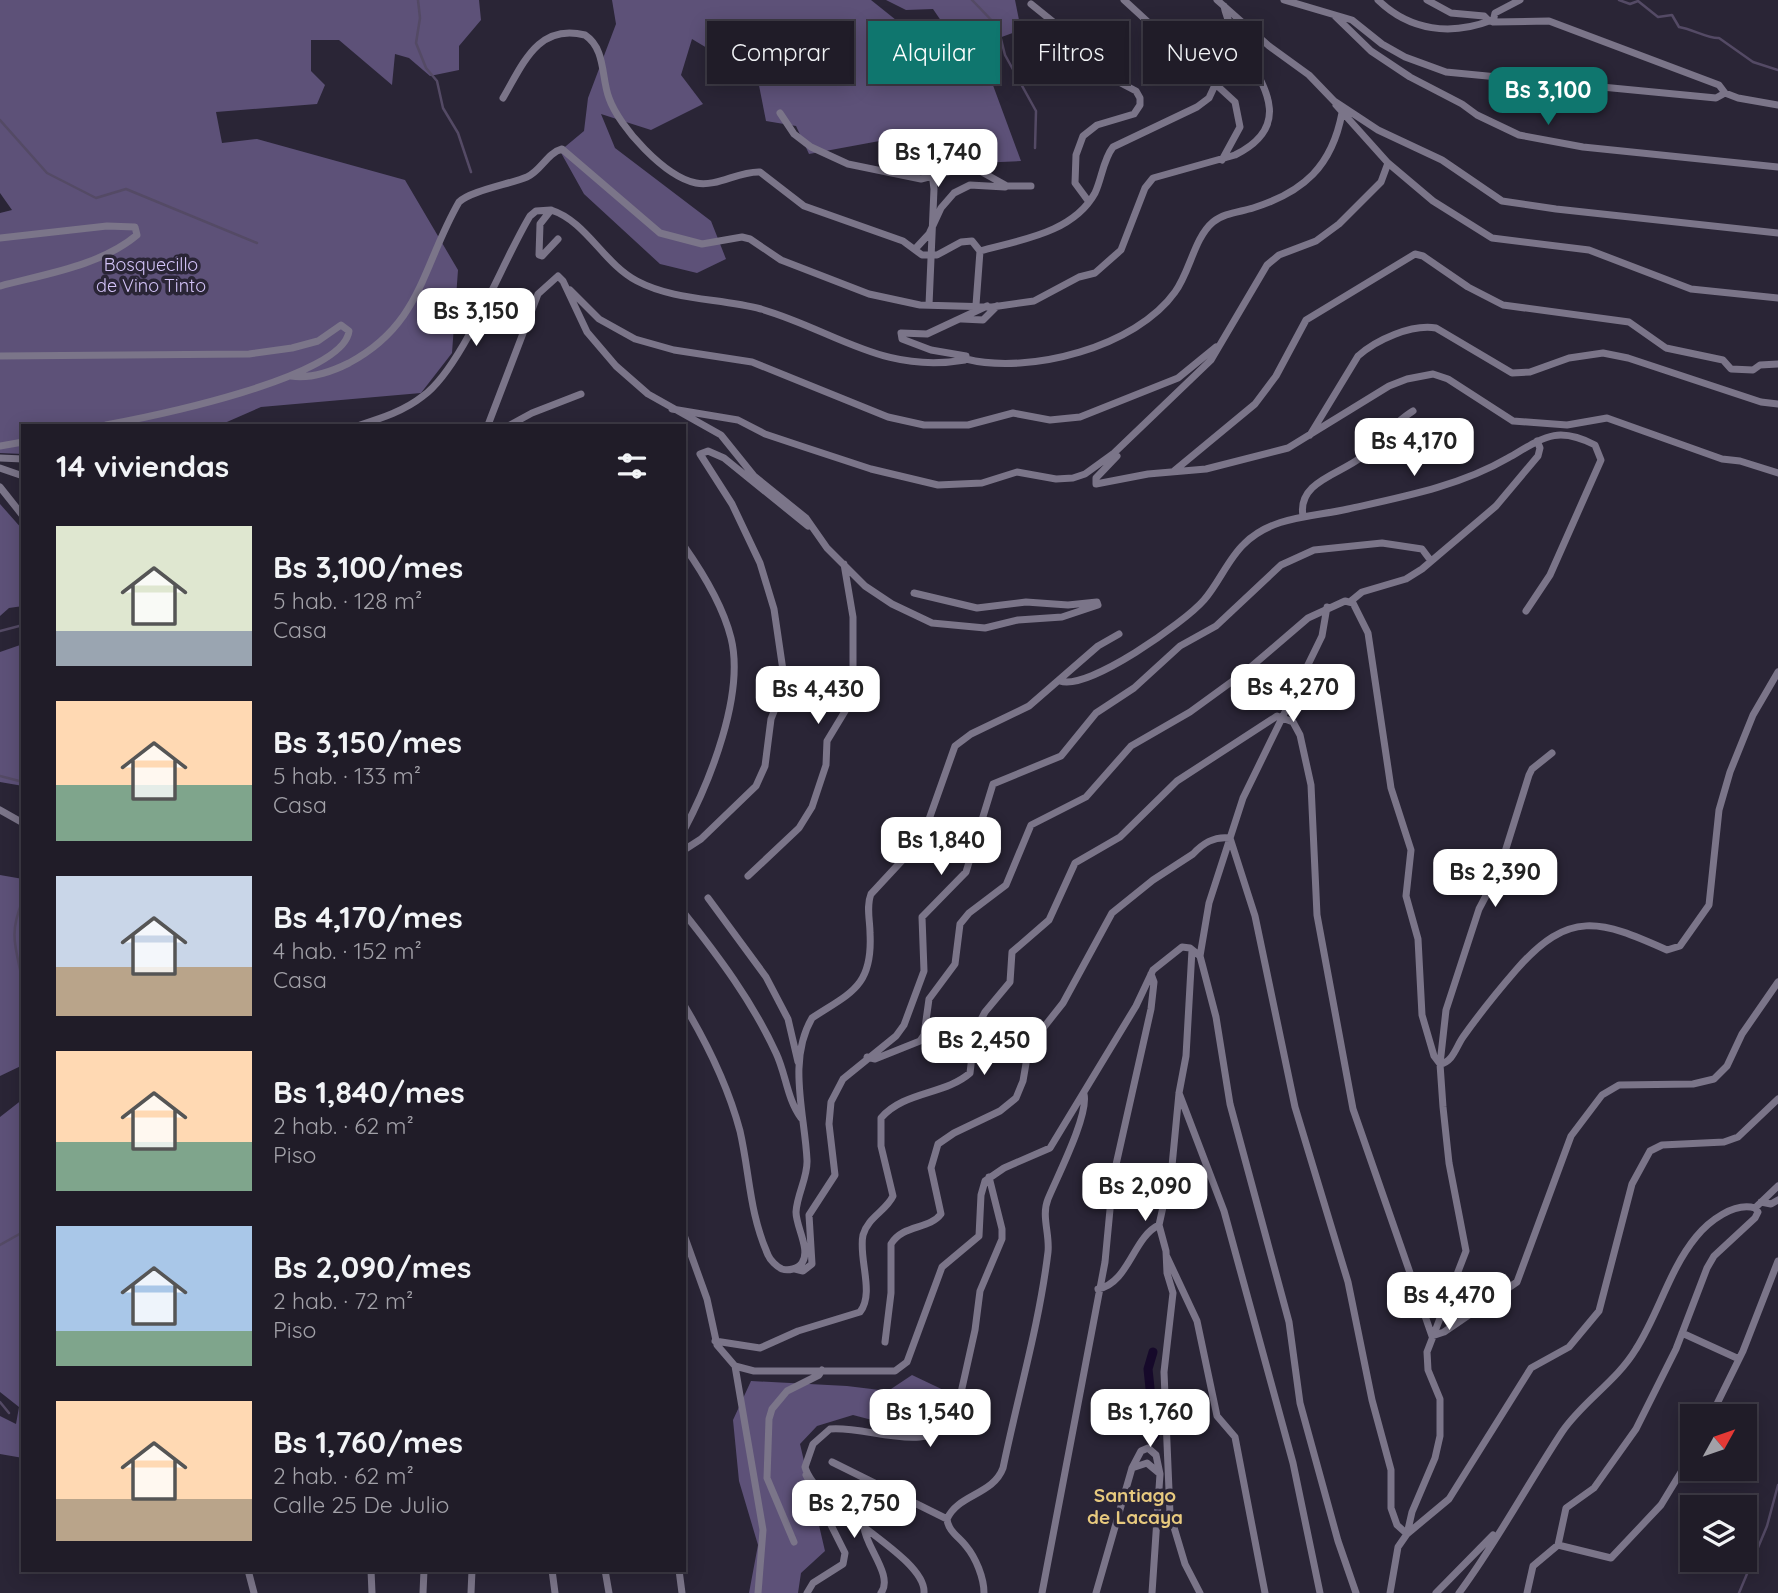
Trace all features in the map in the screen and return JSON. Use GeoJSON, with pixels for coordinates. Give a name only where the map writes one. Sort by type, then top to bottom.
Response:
{"type":"FeatureCollection","features":[{"type":"Feature","properties":{"kind":"street"},"geometry":{"type":"LineString","coordinates":[[1124,0],[1235,102],[1240,118],[1238,135],[1222,160]]}},
{"type":"Feature","properties":{"kind":"street"},"geometry":{"type":"LineString","coordinates":[[1217,0],[1269,46],[1309,75],[1388,163],[1433,201],[1492,238],[1590,250],[1691,289],[1778,298]]}},
{"type":"Feature","properties":{"kind":"street"},"geometry":{"type":"LineString","coordinates":[[1284,0],[1360,24],[1382,44],[1405,57],[1446,72],[1716,98],[1725,93]]}},
{"type":"Feature","properties":{"kind":"street"},"geometry":{"type":"LineString","coordinates":[[1378,0],[1400,19],[1437,29],[1457,30],[1490,21],[1495,13],[1520,0]]}},
{"type":"Feature","properties":{"kind":"street"},"geometry":{"type":"LineString","coordinates":[[1427,0],[1451,13],[1484,16],[1497,23],[1535,19],[1549,21],[1719,85],[1725,93],[1778,105]]}},
{"type":"Feature","properties":{"kind":"street"},"geometry":{"type":"LineString","coordinates":[[1031,5],[1088,50],[1111,77],[1136,91],[1140,98],[1135,114],[1097,125],[1083,136],[1076,155],[1075,183],[1089,202]]}},
{"type":"Feature","properties":{"kind":"street"},"geometry":{"type":"LineString","coordinates":[[292,376],[302,377],[330,371],[381,344],[411,303],[459,202],[468,195],[530,175],[558,149],[567,151],[660,233],[702,244],[742,237],[750,239],[781,260],[869,294],[929,305],[997,306],[1042,298],[1105,267],[1126,242],[1148,183],[1157,176],[1222,160],[1255,142],[1266,126],[1270,108],[1259,76],[1224,6]]}},
{"type":"Feature","properties":{"kind":"street"},"geometry":{"type":"LineString","coordinates":[[1335,16],[1371,51],[1410,77],[1519,135],[1583,146],[1778,167]]}},
{"type":"Feature","properties":{"kind":"street"},"geometry":{"type":"LineString","coordinates":[[503,98],[541,40],[566,33],[585,34],[598,49],[608,97],[615,112],[653,157],[680,177],[706,184],[751,171],[760,172],[804,206],[916,247],[922,255],[931,256],[968,240],[980,251]]}},
{"type":"Feature","properties":{"kind":"street"},"geometry":{"type":"LineString","coordinates":[[980,251],[1048,231],[1069,221],[1089,202],[1113,146],[1203,104],[1214,85]]}},
{"type":"Feature","properties":{"kind":"street"},"geometry":{"type":"LineString","coordinates":[[1334,101],[1378,130],[1442,160],[1487,193],[1513,204],[1778,233]]}},
{"type":"Feature","properties":{"kind":"street"},"geometry":{"type":"LineString","coordinates":[[780,113],[802,141],[836,160],[922,179],[971,166],[1007,186]]}},
{"type":"Feature","properties":{"kind":"street"},"geometry":{"type":"LineString","coordinates":[[363,424],[397,413],[425,395],[450,368],[530,216],[536,211],[551,210],[569,219],[619,270],[640,283],[677,295],[764,310],[886,359],[931,365],[965,359],[1006,363],[1059,359],[1133,328],[1171,298],[1186,275],[1205,232],[1214,221],[1279,198],[1317,171],[1332,151],[1342,113]]}},
{"type":"Feature","properties":{"kind":"street"},"geometry":{"type":"LineString","coordinates":[[928,141],[932,177],[929,305]]}},
{"type":"Feature","properties":{"kind":"street"},"geometry":{"type":"LineString","coordinates":[[672,409],[677,407],[738,419],[765,434],[804,447],[871,469],[938,485],[982,483],[1017,472],[1056,479],[1085,474],[1118,450],[1145,420],[1203,368],[1220,345],[1267,265],[1279,255],[1316,241],[1339,224],[1377,187],[1388,163]]}},
{"type":"Feature","properties":{"kind":"street"},"geometry":{"type":"LineString","coordinates":[[916,247],[932,227],[948,199],[960,189],[970,185],[1031,186]]}},
{"type":"Feature","properties":{"kind":"street"},"geometry":{"type":"LineString","coordinates":[[551,210],[540,224],[539,255],[543,255],[549,245],[558,239]]}},
{"type":"Feature","properties":{"kind":"street"},"geometry":{"type":"LineString","coordinates":[[0,238],[107,226],[135,227],[137,235],[125,245],[73,267],[0,286]]}},
{"type":"Feature","properties":{"kind":"street"},"geometry":{"type":"LineString","coordinates":[[976,305],[980,251]]}},
{"type":"Feature","properties":{"kind":"street"},"geometry":{"type":"LineString","coordinates":[[1174,472],[1255,404],[1276,376],[1306,320],[1415,254],[1423,256],[1468,287],[1503,305],[1629,322],[1666,348],[1723,360],[1731,369],[1753,370],[1760,365],[1778,364]]}},
{"type":"Feature","properties":{"kind":"street"},"geometry":{"type":"LineString","coordinates":[[488,424],[538,295],[555,276],[599,319],[635,339],[674,350],[752,362],[888,417],[924,425],[968,425],[1013,413],[1050,420],[1080,417],[1167,383],[1188,371],[1220,345]]}},
{"type":"Feature","properties":{"kind":"street"},"geometry":{"type":"LineString","coordinates":[[563,281],[584,327],[595,343],[640,388],[672,409],[721,435],[754,476],[813,527],[827,548],[865,586],[892,604],[943,626],[985,628],[1018,620],[1051,620],[1098,605],[1097,602],[1068,605],[1026,602],[978,608],[914,593]]}},
{"type":"Feature","properties":{"kind":"street"},"geometry":{"type":"LineString","coordinates":[[965,359],[962,354],[931,350],[900,337],[904,332],[927,334],[987,306]]}},
{"type":"Feature","properties":{"kind":"street"},"geometry":{"type":"LineString","coordinates":[[962,318],[983,320],[997,306]]}},
{"type":"Feature","properties":{"kind":"street"},"geometry":{"type":"LineString","coordinates":[[0,356],[249,354],[292,348],[318,341],[338,326],[347,328],[347,338],[329,357],[292,376],[180,411],[111,424]]}},
{"type":"Feature","properties":{"kind":"street"},"geometry":{"type":"LineString","coordinates":[[1310,436],[1358,356],[1375,344],[1422,327],[1436,328],[1512,373],[1530,372],[1569,358],[1603,353],[1628,358],[1761,402],[1778,404]]}},
{"type":"Feature","properties":{"kind":"street"},"geometry":{"type":"LineString","coordinates":[[1118,450],[1120,453],[1095,479],[1096,484],[1206,468],[1288,448],[1389,386],[1433,374],[1448,379],[1513,421],[1567,425],[1607,418],[1722,459],[1740,461],[1778,473]]}},
{"type":"Feature","properties":{"kind":"street"},"geometry":{"type":"LineString","coordinates":[[512,424],[532,412],[580,394]]}},
{"type":"Feature","properties":{"kind":"street"},"geometry":{"type":"LineString","coordinates":[[1303,516],[1304,500],[1328,474],[1360,458],[1385,431],[1413,411]]}},
{"type":"Feature","properties":{"kind":"street"},"geometry":{"type":"LineString","coordinates":[[1060,681],[1074,683],[1084,680],[1154,639],[1202,602],[1244,543],[1274,524],[1376,503],[1467,478],[1552,434],[1570,435],[1595,445],[1601,460],[1550,575],[1526,611]]}},
{"type":"Feature","properties":{"kind":"street"},"geometry":{"type":"LineString","coordinates":[[867,1058],[875,1059],[920,1041],[924,1035],[929,999],[955,964],[960,924],[969,913],[1006,885],[1031,825],[1086,797],[1131,746],[1190,712],[1245,672],[1308,618],[1327,607],[1351,601],[1374,587],[1414,575],[1496,506],[1538,456],[1540,448],[1537,441]]}},
{"type":"Feature","properties":{"kind":"street"},"geometry":{"type":"LineString","coordinates":[[0,446],[21,442]]}},
{"type":"Feature","properties":{"kind":"street"},"geometry":{"type":"LineString","coordinates":[[686,849],[701,839],[756,786],[765,766],[771,719],[785,684],[774,609],[760,563],[732,504],[700,454],[708,450],[724,458],[761,490],[813,527]]}},
{"type":"Feature","properties":{"kind":"street"},"geometry":{"type":"LineString","coordinates":[[0,457],[21,459]]}},
{"type":"Feature","properties":{"kind":"street"},"geometry":{"type":"LineString","coordinates":[[0,468],[21,474]]}},
{"type":"Feature","properties":{"kind":"street"},"geometry":{"type":"LineString","coordinates":[[0,488],[21,514]]}},
{"type":"Feature","properties":{"kind":"street"},"geometry":{"type":"LineString","coordinates":[[686,1008],[704,1038],[728,1091],[740,1133],[757,1231],[770,1260],[782,1269],[803,1271],[812,1264],[809,1215],[835,1175],[829,1124],[831,1102],[838,1085],[896,1036],[904,1025],[924,971],[922,917],[966,872],[993,784],[1061,756],[1096,713],[1134,688],[1180,646],[1216,626],[1281,565],[1314,550],[1382,543],[1422,549],[1431,561]]}},
{"type":"Feature","properties":{"kind":"street"},"geometry":{"type":"LineString","coordinates":[[686,550],[719,608],[731,638],[733,663],[719,755],[686,826]]}},
{"type":"Feature","properties":{"kind":"street"},"geometry":{"type":"LineString","coordinates":[[748,876],[794,834],[812,807],[823,777],[827,741],[853,698],[853,617],[844,564]]}},
{"type":"Feature","properties":{"kind":"street"},"geometry":{"type":"LineString","coordinates":[[1351,601],[1360,612],[1368,633],[1391,788],[1411,850],[1406,896],[1418,939],[1422,1014],[1434,1056],[1440,1064]]}},
{"type":"Feature","properties":{"kind":"street"},"geometry":{"type":"LineString","coordinates":[[1327,607],[1322,636],[1243,798],[1209,902],[1200,956],[1216,1017],[1230,1104],[1289,1322],[1300,1403],[1338,1541],[1356,1593]]}},
{"type":"Feature","properties":{"kind":"street"},"geometry":{"type":"LineString","coordinates":[[795,1269],[802,1264],[804,1254],[796,1212],[807,1162],[802,1118],[801,1051],[812,1018],[846,998],[862,979],[870,949],[869,899],[879,884],[922,839],[955,746],[971,734],[1020,711],[1060,681],[1091,652],[1119,634]]}},
{"type":"Feature","properties":{"kind":"street"},"geometry":{"type":"LineString","coordinates":[[1440,1064],[1451,1058],[1484,1007],[1532,951],[1556,933],[1581,926],[1604,926],[1642,937],[1667,950],[1681,946],[1709,905],[1719,810],[1730,772],[1743,736],[1778,671]]}},
{"type":"Feature","properties":{"kind":"street"},"geometry":{"type":"LineString","coordinates":[[1281,716],[1293,723],[1300,735],[1311,785],[1317,915],[1353,1109],[1432,1336]]}},
{"type":"Feature","properties":{"kind":"street"},"geometry":{"type":"LineString","coordinates":[[715,1341],[760,1349],[798,1331],[860,1312],[866,1301],[863,1237],[870,1220],[893,1196],[880,1134],[881,1118],[897,1105],[956,1083],[971,1073],[975,1031],[985,1012],[1010,982],[1012,952],[1049,920],[1075,863],[1120,837],[1177,781],[1281,716]]}},
{"type":"Feature","properties":{"kind":"street"},"geometry":{"type":"LineString","coordinates":[[1407,1534],[1412,1513],[1435,1458],[1440,1436],[1440,1399],[1427,1361],[1432,1336],[1466,1251],[1449,1163],[1440,1064],[1451,990],[1479,909],[1499,871],[1532,769],[1552,753]]}},
{"type":"Feature","properties":{"kind":"street"},"geometry":{"type":"LineString","coordinates":[[0,810],[21,822]]}},
{"type":"Feature","properties":{"kind":"street"},"geometry":{"type":"LineString","coordinates":[[885,1342],[891,1293],[891,1244],[903,1231],[933,1221],[941,1214],[931,1168],[938,1144],[954,1133],[1000,1111],[1016,1098],[1023,1081],[1029,1046],[1063,1003],[1118,906],[1202,845],[1219,837],[1230,838]]}},
{"type":"Feature","properties":{"kind":"street"},"geometry":{"type":"LineString","coordinates":[[1230,838],[1255,916],[1295,1107],[1348,1282],[1372,1399],[1391,1470],[1391,1508],[1397,1525],[1407,1534]]}},
{"type":"Feature","properties":{"kind":"street"},"geometry":{"type":"LineString","coordinates":[[708,898],[766,977],[788,1019],[800,1069]]}},
{"type":"Feature","properties":{"kind":"street"},"geometry":{"type":"LineString","coordinates":[[686,916],[751,1005],[777,1056],[793,1107],[802,1118]]}},
{"type":"Feature","properties":{"kind":"street"},"geometry":{"type":"LineString","coordinates":[[686,1241],[707,1299],[715,1341],[726,1359],[736,1366],[754,1371],[888,1373],[907,1362],[942,1267],[979,1236],[982,1188],[989,1177],[1050,1148],[1136,1006],[1151,974],[1177,949],[1186,946],[1200,956]]}},
{"type":"Feature","properties":{"kind":"street"},"geometry":{"type":"LineString","coordinates":[[1192,950],[1190,1013],[1172,1166],[1159,1225],[1167,1257],[1197,1321],[1217,1416],[1236,1437],[1265,1593]]}},
{"type":"Feature","properties":{"kind":"street"},"geometry":{"type":"LineString","coordinates":[[1042,1593],[1060,1489],[1080,1405],[1098,1289],[1105,1262],[1113,1178],[1151,1009],[1154,982],[1151,974]]}},
{"type":"Feature","properties":{"kind":"street"},"geometry":{"type":"LineString","coordinates":[[1432,1336],[1444,1332],[1517,1282],[1571,1136],[1602,1095],[1619,1085],[1693,1084],[1714,1079],[1727,1066],[1742,1034],[1778,982]]}},
{"type":"Feature","properties":{"kind":"street"},"geometry":{"type":"LineString","coordinates":[[947,1519],[958,1505],[994,1484],[1003,1468],[1032,1352],[1048,1251],[1045,1207],[1074,1137],[1085,1104],[1084,1093]]}},
{"type":"Feature","properties":{"kind":"street"},"geometry":{"type":"LineString","coordinates":[[1179,1093],[1224,1211],[1293,1463],[1320,1593]]}},
{"type":"Feature","properties":{"kind":"street"},"geometry":{"type":"LineString","coordinates":[[1390,1593],[1398,1547],[1407,1534],[1449,1499],[1531,1368],[1569,1347],[1599,1311],[1632,1184],[1650,1151],[1662,1145],[1724,1142],[1738,1137],[1778,1099]]}},
{"type":"Feature","properties":{"kind":"street"},"geometry":{"type":"LineString","coordinates":[[807,1593],[813,1583],[843,1563],[845,1553],[809,1485],[806,1473],[808,1455],[825,1430],[842,1427],[913,1438],[936,1432],[950,1424],[956,1415],[971,1351],[980,1290],[1002,1239],[989,1177]]}},
{"type":"Feature","properties":{"kind":"street"},"geometry":{"type":"LineString","coordinates":[[1460,1593],[1563,1431],[1604,1391],[1637,1349],[1679,1261],[1697,1236],[1709,1224],[1735,1208],[1755,1208],[1778,1186]]}},
{"type":"Feature","properties":{"kind":"street"},"geometry":{"type":"LineString","coordinates":[[1761,1202],[1767,1204],[1778,1200]]}},
{"type":"Feature","properties":{"kind":"street"},"geometry":{"type":"LineString","coordinates":[[1527,1593],[1533,1566],[1558,1545],[1566,1508],[1594,1488],[1636,1429],[1682,1333],[1714,1256],[1755,1218],[1758,1212],[1755,1208]]}},
{"type":"Feature","properties":{"kind":"street"},"geometry":{"type":"LineString","coordinates":[[1098,1289],[1108,1285],[1151,1229],[1159,1225]]}},
{"type":"Feature","properties":{"kind":"street"},"geometry":{"type":"LineString","coordinates":[[1167,1257],[1167,1273],[1173,1293],[1164,1372],[1169,1496],[1180,1550],[1200,1593]]}},
{"type":"Feature","properties":{"kind":"street"},"geometry":{"type":"LineString","coordinates":[[1717,1404],[1739,1359],[1778,1261]]}},
{"type":"Feature","properties":{"kind":"street"},"geometry":{"type":"LineString","coordinates":[[1682,1333],[1739,1359]]}},
{"type":"Feature","properties":{"kind":"street"},"geometry":{"type":"LineString","coordinates":[[736,1366],[763,1530],[758,1593]]}},
{"type":"Feature","properties":{"kind":"street"},"geometry":{"type":"LineString","coordinates":[[794,1542],[767,1478],[769,1419],[772,1409],[788,1391],[818,1376],[822,1370]]}},
{"type":"Feature","properties":{"kind":"street"},"geometry":{"type":"LineString","coordinates":[[1096,1593],[1132,1468],[1140,1452],[1148,1448],[1156,1455],[1160,1474],[1152,1593]]}},
{"type":"Feature","properties":{"kind":"street"},"geometry":{"type":"LineString","coordinates":[[832,1462],[947,1519],[949,1527],[972,1555],[984,1593]]}},
{"type":"Feature","properties":{"kind":"street"},"geometry":{"type":"LineString","coordinates":[[1132,1468],[1146,1462],[1160,1474]]}},
{"type":"Feature","properties":{"kind":"street"},"geometry":{"type":"LineString","coordinates":[[806,1473],[824,1493],[918,1574],[924,1584],[924,1593]]}},
{"type":"Feature","properties":{"kind":"street"},"geometry":{"type":"LineString","coordinates":[[1558,1545],[1611,1558],[1661,1505],[1680,1474]]}},
{"type":"Feature","properties":{"kind":"street"},"geometry":{"type":"LineString","coordinates":[[1159,1497],[1169,1496]]}},
{"type":"Feature","properties":{"kind":"street"},"geometry":{"type":"LineString","coordinates":[[864,1527],[864,1540],[883,1574],[885,1583],[881,1593]]}},
{"type":"Feature","properties":{"kind":"street"},"geometry":{"type":"LineString","coordinates":[[1436,1593],[1501,1528]]}},
{"type":"Feature","properties":{"kind":"street"},"geometry":{"type":"LineString","coordinates":[[249,1572],[254,1593]]}},
{"type":"Feature","properties":{"kind":"street"},"geometry":{"type":"LineString","coordinates":[[371,1572],[372,1593]]}},
{"type":"Feature","properties":{"kind":"street"},"geometry":{"type":"LineString","coordinates":[[423,1593],[424,1572]]}},
{"type":"Feature","properties":{"kind":"street"},"geometry":{"type":"LineString","coordinates":[[471,1593],[472,1572]]}},
{"type":"Feature","properties":{"kind":"street"},"geometry":{"type":"LineString","coordinates":[[552,1572],[555,1593]]}},
{"type":"Feature","properties":{"kind":"street"},"geometry":{"type":"LineString","coordinates":[[604,1572],[609,1593]]}},
{"type":"Feature","properties":{"kind":"street"},"geometry":{"type":"LineString","coordinates":[[679,1572],[682,1593]]}},
{"type":"Feature","properties":{"kind":"green space","name":"Bosquecillo de Vino Tinto"},"geometry":{"type":"Polygon","coordinates":[[[0,0],[479,0],[481,20],[459,46],[459,70],[430,76],[409,58],[395,54],[392,85],[339,40],[311,40],[311,71],[325,85],[317,104],[216,112],[222,143],[257,139],[405,180],[458,270],[452,353],[421,393],[261,407],[222,424],[21,424],[21,454],[0,453],[0,213],[12,210],[0,193],[0,0]]]}},
{"type":"Feature","properties":{"kind":"green space"},"geometry":{"type":"Polygon","coordinates":[[[612,0],[871,0],[897,21],[868,21],[868,84],[993,84],[1021,161],[953,164],[926,153],[912,135],[809,154],[796,126],[766,121],[759,84],[854,84],[854,21],[707,21],[707,48],[692,39],[681,75],[703,104],[651,130],[601,114],[615,148],[711,221],[726,259],[697,273],[660,264],[584,194],[560,151],[584,131],[588,98],[616,24],[612,0]]]}},
{"type":"Feature","properties":{"kind":"green space"},"geometry":{"type":"Polygon","coordinates":[[[886,0],[1015,0],[1019,21],[1014,21],[1014,33],[1000,38],[1000,21],[941,21],[933,9],[906,10],[886,0]]]}},
{"type":"Feature","properties":{"kind":"green space"},"geometry":{"type":"Polygon","coordinates":[[[0,504],[21,528],[21,606],[9,608],[0,616],[0,504]]]}},
{"type":"Feature","properties":{"kind":"green space"},"geometry":{"type":"Polygon","coordinates":[[[21,645],[21,786],[0,782],[0,652],[21,645]]]}},
{"type":"Feature","properties":{"kind":"green space"},"geometry":{"type":"Polygon","coordinates":[[[0,875],[21,879],[21,1066],[0,1076],[0,875]]]}},
{"type":"Feature","properties":{"kind":"green space"},"geometry":{"type":"Polygon","coordinates":[[[21,1101],[21,1458],[0,1454],[0,1416],[16,1424],[19,1407],[0,1392],[0,1117],[21,1101]]]}},
{"type":"Feature","properties":{"kind":"green space"},"geometry":{"type":"Polygon","coordinates":[[[912,1375],[954,1395],[942,1419],[910,1430],[853,1415],[817,1426],[800,1444],[825,1551],[801,1573],[798,1593],[749,1593],[758,1545],[739,1481],[733,1420],[751,1381],[888,1391],[912,1375]]]}},
{"type":"Feature","properties":{"kind":"waterway"},"geometry":{"type":"LineString","coordinates":[[418,0],[420,18],[416,43],[426,68],[437,81],[443,108],[458,133],[471,172]]}},
{"type":"Feature","properties":{"kind":"waterway"},"geometry":{"type":"LineString","coordinates":[[972,0],[998,27],[1005,55],[1036,111],[1035,148]]}},
{"type":"Feature","properties":{"kind":"waterway"},"geometry":{"type":"LineString","coordinates":[[1619,0],[1630,4],[1638,1],[1658,17],[1672,15],[1679,27],[1719,38],[1753,62],[1778,70]]}},
{"type":"Feature","properties":{"kind":"waterway"},"geometry":{"type":"LineString","coordinates":[[0,120],[47,173],[96,198],[126,189],[257,243]]}},
{"type":"Feature","properties":{"kind":"waterway"},"geometry":{"type":"LineString","coordinates":[[0,631],[21,626]]}},
{"type":"Feature","properties":{"kind":"waterway"},"geometry":{"type":"LineString","coordinates":[[0,776],[21,781]]}},
{"type":"Feature","properties":{"kind":"waterway"},"geometry":{"type":"LineString","coordinates":[[21,905],[15,932],[21,974]]}},
{"type":"Feature","properties":{"kind":"waterway"},"geometry":{"type":"LineString","coordinates":[[0,1245],[21,1233]]}},
{"type":"Feature","properties":{"kind":"waterway"},"geometry":{"type":"LineString","coordinates":[[1153,1352],[1148,1369],[1155,1436]]}},
{"type":"Feature","properties":{"kind":"waterway"},"geometry":{"type":"LineString","coordinates":[[0,1402],[9,1413]]}},
{"type":"Feature","properties":{"kind":"waterway"},"geometry":{"type":"LineString","coordinates":[[1739,1593],[1767,1526],[1778,1485]]}},
{"type":"Feature","properties":{"kind":"district","name":"Santiago de Lacaya"},"geometry":{"type":"Point","coordinates":[1135,1506]}}]}
